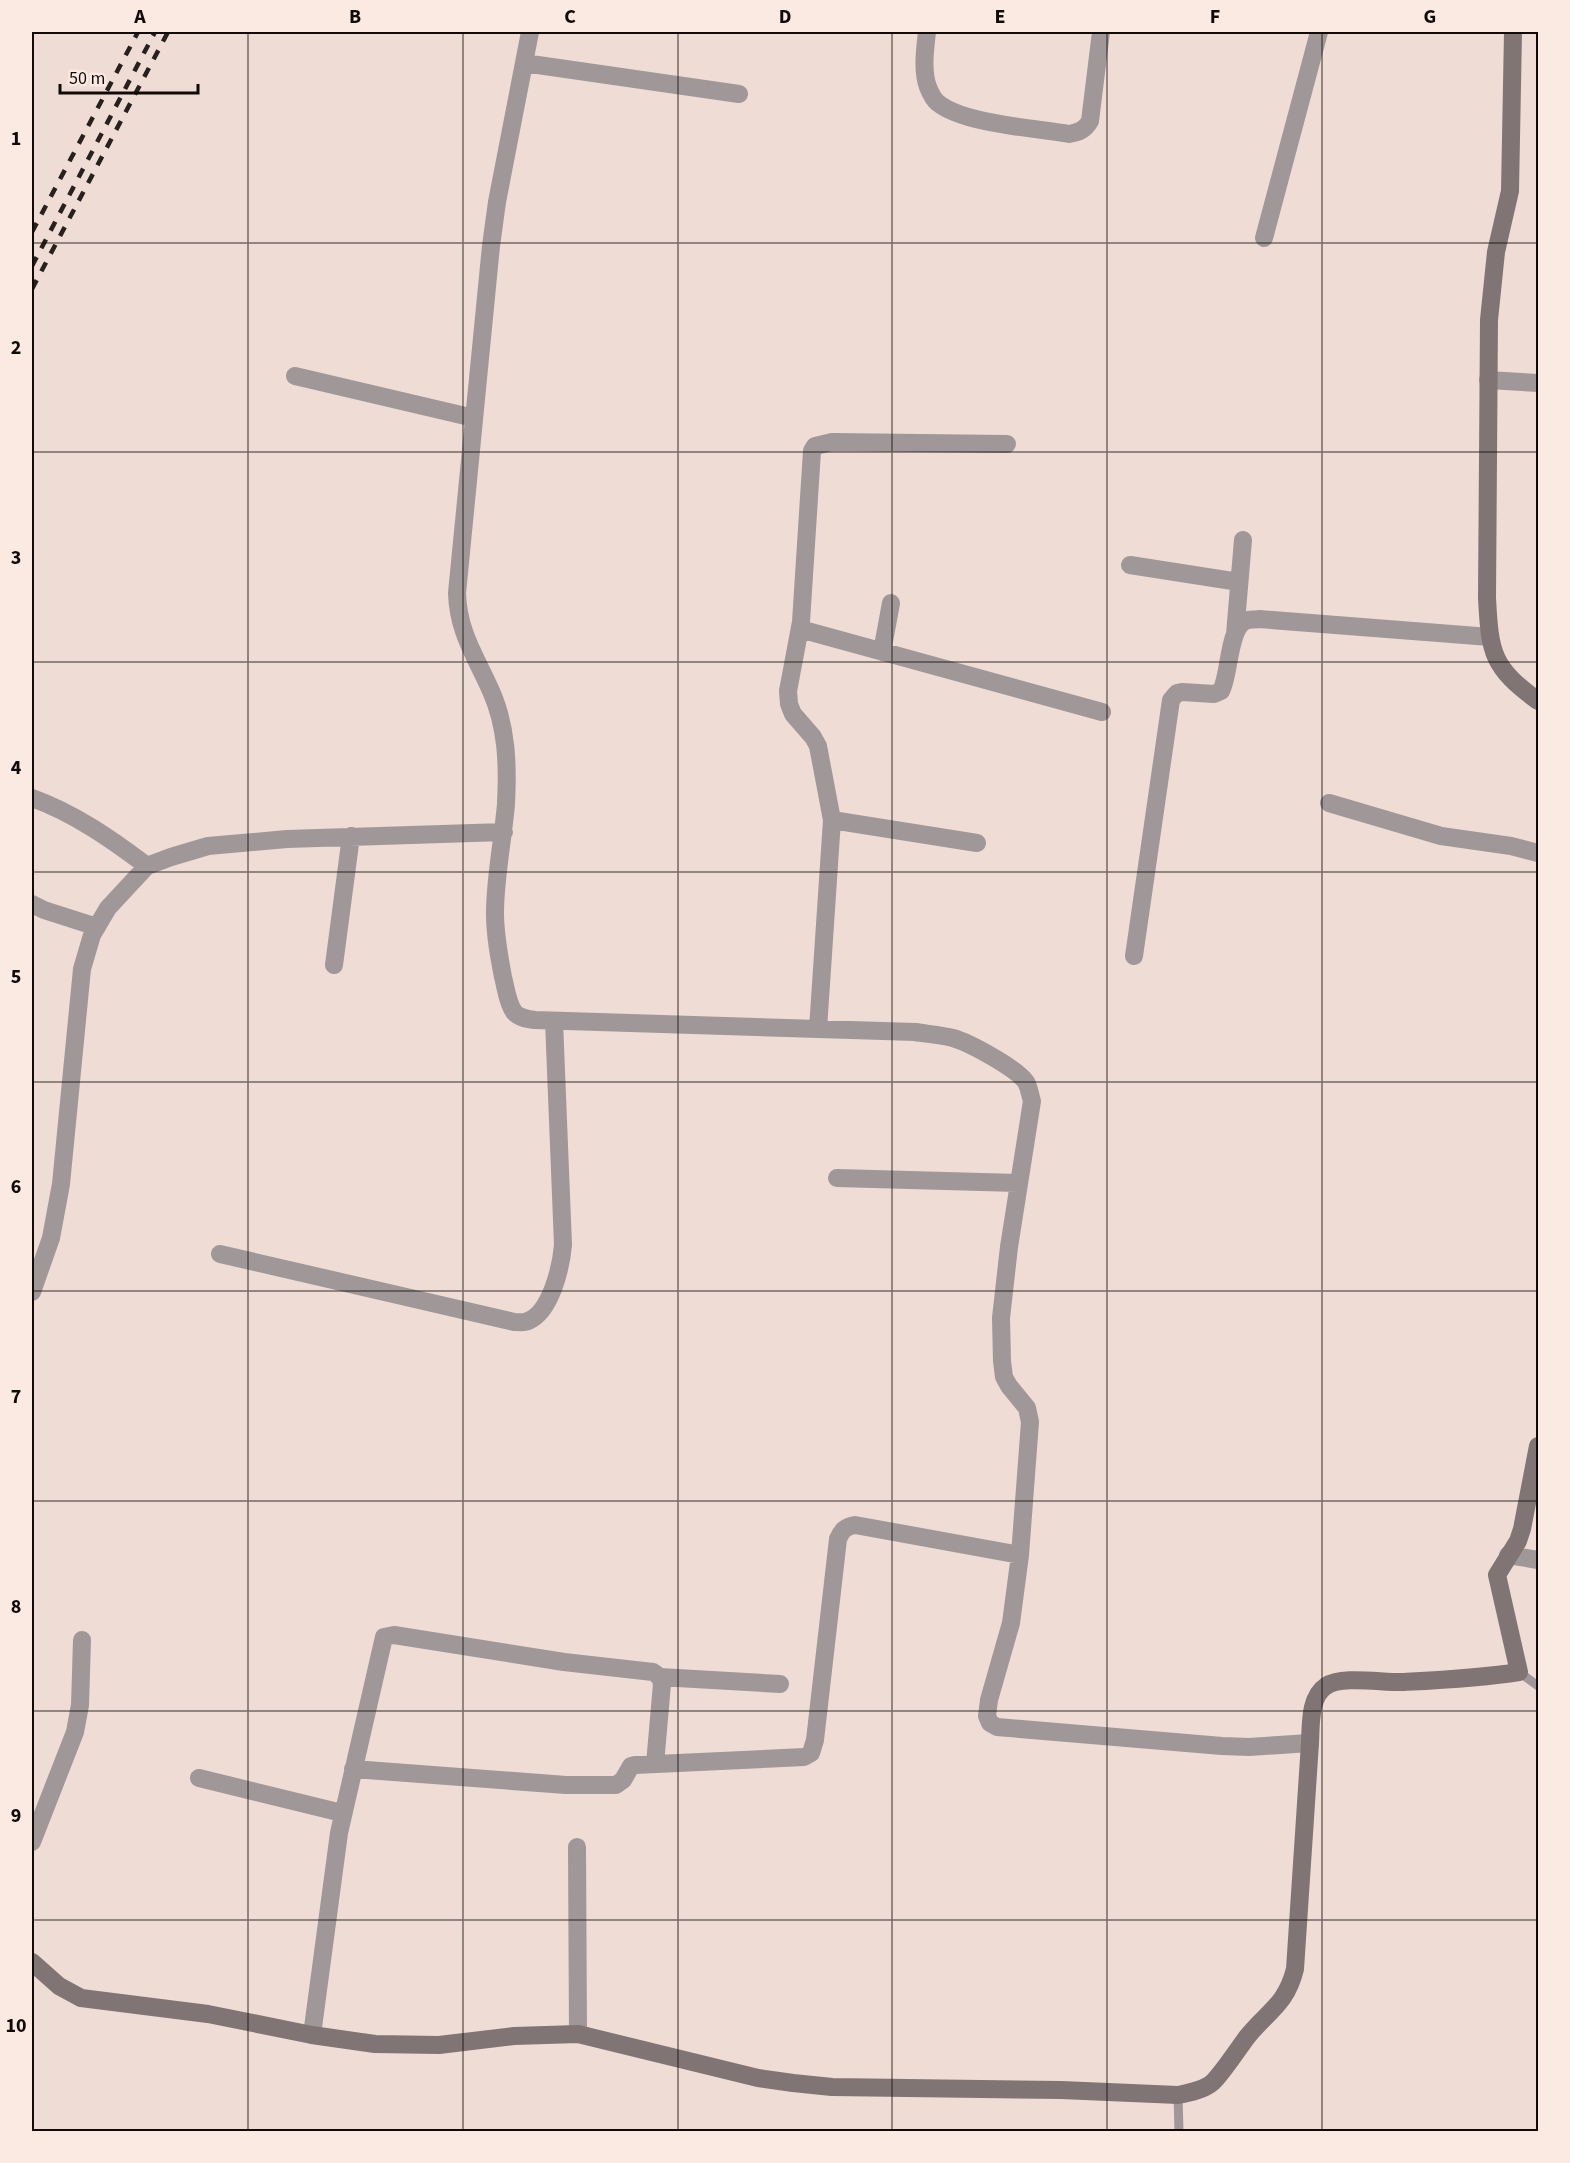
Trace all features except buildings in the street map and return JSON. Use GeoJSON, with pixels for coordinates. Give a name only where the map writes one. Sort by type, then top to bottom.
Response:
{"type":"FeatureCollection","features":[{"type":"Feature","properties":{"kind":"street"},"geometry":{"type":"LineString","coordinates":[[530,32],[494,223],[457,593],[457,607],[464,636],[492,693],[502,725],[507,767],[504,832],[495,911],[496,937],[507,998],[514,1013],[524,1018],[554,1021],[915,1032],[954,1038],[973,1046],[1016,1072],[1027,1083],[1032,1101],[1009,1247],[1001,1329],[1002,1361],[1004,1377],[1027,1408],[1030,1416],[1020,1555],[1011,1623],[989,1700],[987,1716],[990,1723],[997,1727],[1204,1745],[1249,1747],[1310,1743]]}},
{"type":"Feature","properties":{"kind":"street"},"geometry":{"type":"LineString","coordinates":[[927,32],[925,56],[928,86],[936,102],[953,112],[978,119],[1069,134],[1079,132],[1087,127],[1090,121],[1101,32]]}},
{"type":"Feature","properties":{"kind":"street"},"geometry":{"type":"LineString","coordinates":[[1264,237],[1318,32]]}},
{"type":"Feature","properties":{"kind":"street"},"geometry":{"type":"LineString","coordinates":[[1513,32],[1510,190],[1496,252],[1489,320],[1487,598],[1490,637],[1494,653],[1505,674],[1539,702]]}},
{"type":"Feature","properties":{"kind":"street"},"geometry":{"type":"LineString","coordinates":[[524,63],[739,94]]}},
{"type":"Feature","properties":{"kind":"street"},"geometry":{"type":"LineString","coordinates":[[295,376],[474,418]]}},
{"type":"Feature","properties":{"kind":"street"},"geometry":{"type":"LineString","coordinates":[[1488,380],[1539,383]]}},
{"type":"Feature","properties":{"kind":"street"},"geometry":{"type":"LineString","coordinates":[[818,1029],[832,820],[818,746],[793,714],[789,704],[789,679],[800,629],[811,458],[815,446],[832,442],[1007,444]]}},
{"type":"Feature","properties":{"kind":"street"},"geometry":{"type":"LineString","coordinates":[[1134,956],[1171,700],[1177,693],[1182,692],[1214,694],[1221,691],[1235,634],[1243,540]]}},
{"type":"Feature","properties":{"kind":"street"},"geometry":{"type":"LineString","coordinates":[[1131,565],[1239,582]]}},
{"type":"Feature","properties":{"kind":"street"},"geometry":{"type":"LineString","coordinates":[[882,652],[891,603]]}},
{"type":"Feature","properties":{"kind":"street"},"geometry":{"type":"LineString","coordinates":[[1235,634],[1245,621],[1259,619],[1490,637]]}},
{"type":"Feature","properties":{"kind":"street"},"geometry":{"type":"LineString","coordinates":[[800,629],[1102,712]]}},
{"type":"Feature","properties":{"kind":"street"},"geometry":{"type":"LineString","coordinates":[[32,798],[49,804],[107,836],[147,866]]}},
{"type":"Feature","properties":{"kind":"street"},"geometry":{"type":"LineString","coordinates":[[1329,803],[1441,836],[1539,853]]}},
{"type":"Feature","properties":{"kind":"street"},"geometry":{"type":"LineString","coordinates":[[832,820],[977,843]]}},
{"type":"Feature","properties":{"kind":"street"},"geometry":{"type":"LineString","coordinates":[[32,1292],[51,1238],[61,1184],[82,969],[97,927],[108,908],[147,866],[208,846],[286,839],[504,832]]}},
{"type":"Feature","properties":{"kind":"street"},"geometry":{"type":"LineString","coordinates":[[334,966],[351,837]]}},
{"type":"Feature","properties":{"kind":"street"},"geometry":{"type":"LineString","coordinates":[[32,904],[97,927]]}},
{"type":"Feature","properties":{"kind":"street"},"geometry":{"type":"LineString","coordinates":[[220,1254],[514,1322],[528,1322],[542,1308],[557,1281],[563,1245],[554,1021]]}},
{"type":"Feature","properties":{"kind":"street"},"geometry":{"type":"LineString","coordinates":[[837,1178],[1019,1183]]}},
{"type":"Feature","properties":{"kind":"street"},"geometry":{"type":"LineString","coordinates":[[32,1962],[59,1986],[81,1998],[208,2014],[312,2035],[375,2044],[439,2045],[514,2036],[578,2034],[758,2078],[832,2087],[1061,2090],[1178,2096],[1195,2091],[1212,2083],[1252,2031],[1281,2002],[1291,1984],[1295,1969],[1310,1743],[1314,1706],[1318,1694],[1326,1686],[1340,1681],[1402,1682],[1519,1672],[1497,1575],[1522,1529],[1539,1446]]}},
{"type":"Feature","properties":{"kind":"street"},"geometry":{"type":"LineString","coordinates":[[353,1768],[566,1785],[616,1785],[623,1780],[631,1766],[804,1757],[811,1753],[815,1740],[838,1539],[847,1526],[855,1524],[1020,1555]]}},
{"type":"Feature","properties":{"kind":"street"},"geometry":{"type":"LineString","coordinates":[[1508,1555],[1539,1560]]}},
{"type":"Feature","properties":{"kind":"street"},"geometry":{"type":"LineString","coordinates":[[312,2035],[342,1813],[384,1637],[389,1635],[564,1662],[653,1672],[660,1677],[780,1684]]}},
{"type":"Feature","properties":{"kind":"street"},"geometry":{"type":"LineString","coordinates":[[32,1842],[75,1732],[80,1705],[82,1640]]}},
{"type":"Feature","properties":{"kind":"street"},"geometry":{"type":"LineString","coordinates":[[655,1764],[662,1684],[660,1677]]}},
{"type":"Feature","properties":{"kind":"street"},"geometry":{"type":"LineString","coordinates":[[199,1778],[342,1813]]}},
{"type":"Feature","properties":{"kind":"street"},"geometry":{"type":"LineString","coordinates":[[577,1847],[578,2034]]}},
{"type":"Feature","properties":{"kind":"lane"},"geometry":{"type":"LineString","coordinates":[[1519,1672],[1539,1686]]}},
{"type":"Feature","properties":{"kind":"lane"},"geometry":{"type":"LineString","coordinates":[[1178,2096],[1179,2132]]}},
{"type":"Feature","properties":{"kind":"railway"},"geometry":{"type":"LineString","coordinates":[[32,232],[138,32]]}},
{"type":"Feature","properties":{"kind":"railway"},"geometry":{"type":"LineString","coordinates":[[32,266],[155,32]]}},
{"type":"Feature","properties":{"kind":"railway"},"geometry":{"type":"LineString","coordinates":[[32,289],[168,32]]}}]}
